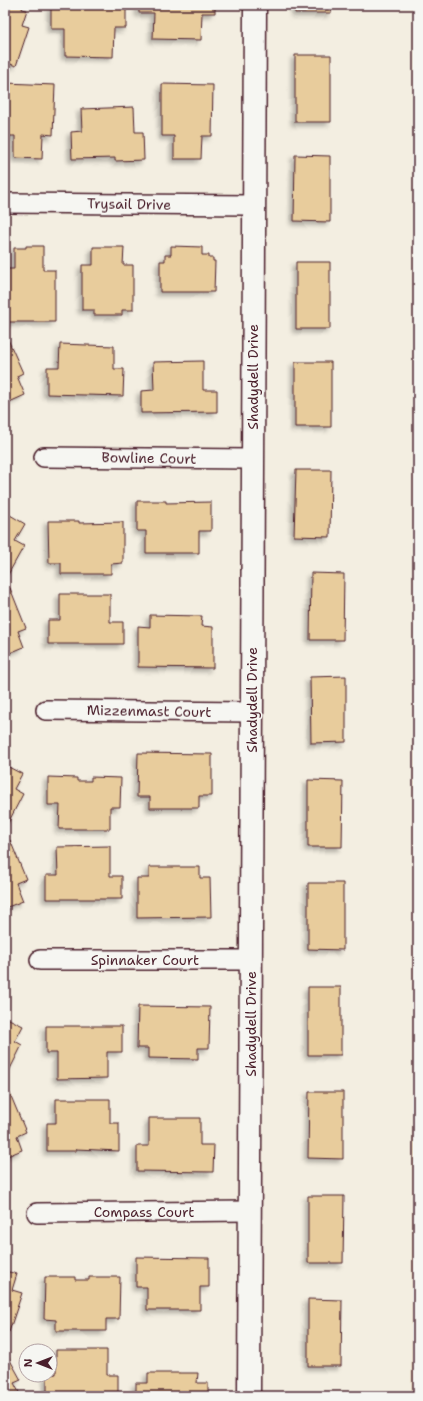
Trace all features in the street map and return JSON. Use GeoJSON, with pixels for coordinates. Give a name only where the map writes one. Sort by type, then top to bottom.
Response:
{"type":"FeatureCollection","features":[{"type":"Feature","properties":{"kind":"street","name":"Shadydell Drive"},"geometry":{"type":"LineString","coordinates":[[250,1396],[255,5]]}},
{"type":"Feature","properties":{"kind":"street","name":"Trysail Drive"},"geometry":{"type":"LineString","coordinates":[[5,203],[254,205]]}},
{"type":"Feature","properties":{"kind":"street","name":"Bowline Court"},"geometry":{"type":"LineString","coordinates":[[44,457],[253,460]]}},
{"type":"Feature","properties":{"kind":"street","name":"Mizzenmast Court"},"geometry":{"type":"LineString","coordinates":[[46,710],[252,712]]}},
{"type":"Feature","properties":{"kind":"street","name":"Spinnaker Court"},"geometry":{"type":"LineString","coordinates":[[40,960],[251,960]]}},
{"type":"Feature","properties":{"kind":"street","name":"Compass Court"},"geometry":{"type":"LineString","coordinates":[[37,1213],[250,1211]]}},
{"type":"Feature","properties":{"kind":"shaded area"},"geometry":{"type":"Polygon","coordinates":[[[418,259],[418,1396],[411,1396],[418,259]]]}},
{"type":"Feature","properties":{"kind":"building"},"geometry":{"type":"Polygon","coordinates":[[[5,5],[23,5],[22,9],[27,10],[22,25],[29,27],[16,66],[5,62],[5,5]]]}},
{"type":"Feature","properties":{"kind":"building"},"geometry":{"type":"Polygon","coordinates":[[[72,5],[126,7],[126,28],[114,28],[113,57],[65,56],[65,29],[51,29],[51,6],[69,6],[69,8],[72,8],[72,5]]]}},
{"type":"Feature","properties":{"kind":"building"},"geometry":{"type":"Polygon","coordinates":[[[139,5],[215,5],[215,13],[202,13],[201,40],[153,39],[154,13],[139,13],[139,5]]]}},
{"type":"Feature","properties":{"kind":"building"},"geometry":{"type":"Polygon","coordinates":[[[295,5],[331,5],[331,13],[295,13],[295,5]]]}},
{"type":"Feature","properties":{"kind":"building"},"geometry":{"type":"Polygon","coordinates":[[[295,55],[331,55],[331,122],[295,122],[295,55]]]}},
{"type":"Feature","properties":{"kind":"building"},"geometry":{"type":"Polygon","coordinates":[[[5,83],[55,85],[53,135],[43,134],[42,159],[15,158],[15,136],[5,136],[5,83]]]}},
{"type":"Feature","properties":{"kind":"building"},"geometry":{"type":"Polygon","coordinates":[[[162,84],[213,85],[212,136],[202,136],[201,159],[174,159],[174,136],[162,136],[162,84]]]}},
{"type":"Feature","properties":{"kind":"building"},"geometry":{"type":"Polygon","coordinates":[[[134,107],[135,132],[143,132],[144,160],[115,161],[115,158],[72,159],[71,132],[82,131],[81,109],[134,107]]]}},
{"type":"Feature","properties":{"kind":"building"},"geometry":{"type":"Polygon","coordinates":[[[295,155],[330,156],[330,222],[294,221],[295,155]]]}},
{"type":"Feature","properties":{"kind":"building"},"geometry":{"type":"Polygon","coordinates":[[[26,246],[43,246],[43,270],[55,270],[55,322],[5,322],[5,269],[14,269],[14,248],[26,248],[26,246]]]}},
{"type":"Feature","properties":{"kind":"building"},"geometry":{"type":"Polygon","coordinates":[[[171,246],[202,247],[202,255],[209,255],[209,258],[213,258],[213,261],[215,261],[214,292],[160,292],[160,261],[165,261],[165,255],[171,255],[171,246]]]}},
{"type":"Feature","properties":{"kind":"building"},"geometry":{"type":"Polygon","coordinates":[[[93,247],[124,247],[123,265],[133,265],[133,310],[122,310],[122,315],[94,315],[94,310],[82,310],[82,265],[93,265],[93,247]]]}},
{"type":"Feature","properties":{"kind":"building"},"geometry":{"type":"Polygon","coordinates":[[[296,262],[330,262],[330,329],[296,329],[296,262]]]}},
{"type":"Feature","properties":{"kind":"building"},"geometry":{"type":"Polygon","coordinates":[[[6,335],[23,373],[17,376],[25,395],[5,404],[5,336],[6,335]]]}},
{"type":"Feature","properties":{"kind":"building"},"geometry":{"type":"Polygon","coordinates":[[[60,344],[114,346],[114,369],[124,369],[123,396],[47,394],[47,367],[59,367],[60,344]]]}},
{"type":"Feature","properties":{"kind":"building"},"geometry":{"type":"Polygon","coordinates":[[[203,361],[203,390],[217,390],[217,412],[141,413],[141,391],[154,390],[153,362],[203,361]]]}},
{"type":"Feature","properties":{"kind":"building"},"geometry":{"type":"Polygon","coordinates":[[[295,362],[331,362],[331,427],[295,427],[295,362]]]}},
{"type":"Feature","properties":{"kind":"building"},"geometry":{"type":"Polygon","coordinates":[[[296,470],[331,470],[330,537],[294,536],[296,470]]]}},
{"type":"Feature","properties":{"kind":"building"},"geometry":{"type":"Polygon","coordinates":[[[137,501],[166,501],[166,503],[211,502],[211,531],[199,531],[199,553],[146,553],[146,531],[137,531],[137,501]]]}},
{"type":"Feature","properties":{"kind":"building"},"geometry":{"type":"Polygon","coordinates":[[[5,512],[25,524],[15,541],[24,546],[5,580],[5,512]]]}},
{"type":"Feature","properties":{"kind":"building"},"geometry":{"type":"Polygon","coordinates":[[[48,521],[79,521],[79,523],[123,522],[123,563],[111,564],[111,574],[61,574],[61,563],[49,563],[48,521]]]}},
{"type":"Feature","properties":{"kind":"building"},"geometry":{"type":"Polygon","coordinates":[[[311,573],[344,574],[343,640],[310,640],[311,573]]]}},
{"type":"Feature","properties":{"kind":"building"},"geometry":{"type":"Polygon","coordinates":[[[10,588],[26,628],[18,631],[24,647],[5,655],[5,590],[10,588]]]}},
{"type":"Feature","properties":{"kind":"building"},"geometry":{"type":"Polygon","coordinates":[[[60,594],[110,594],[110,622],[123,622],[123,644],[48,644],[48,620],[60,620],[60,594]]]}},
{"type":"Feature","properties":{"kind":"building"},"geometry":{"type":"Polygon","coordinates":[[[150,615],[202,616],[201,626],[213,627],[213,668],[138,667],[138,626],[150,627],[150,615]]]}},
{"type":"Feature","properties":{"kind":"building"},"geometry":{"type":"Polygon","coordinates":[[[346,676],[346,742],[311,743],[310,677],[346,676]]]}},
{"type":"Feature","properties":{"kind":"building"},"geometry":{"type":"Polygon","coordinates":[[[138,753],[212,754],[212,796],[199,796],[199,808],[150,808],[150,797],[137,797],[138,753]]]}},
{"type":"Feature","properties":{"kind":"building"},"geometry":{"type":"Polygon","coordinates":[[[5,765],[22,774],[14,789],[23,794],[5,829],[5,765]]]}},
{"type":"Feature","properties":{"kind":"building"},"geometry":{"type":"Polygon","coordinates":[[[48,777],[77,778],[77,781],[91,781],[91,777],[121,778],[120,807],[110,807],[110,829],[59,829],[60,805],[48,805],[48,777]]]}},
{"type":"Feature","properties":{"kind":"building"},"geometry":{"type":"Polygon","coordinates":[[[308,780],[343,781],[342,847],[308,847],[308,780]]]}},
{"type":"Feature","properties":{"kind":"building"},"geometry":{"type":"Polygon","coordinates":[[[10,840],[26,879],[16,883],[23,901],[5,908],[5,842],[10,840]]]}},
{"type":"Feature","properties":{"kind":"building"},"geometry":{"type":"Polygon","coordinates":[[[110,846],[110,876],[122,876],[122,899],[46,899],[46,875],[58,875],[57,847],[110,846]]]}},
{"type":"Feature","properties":{"kind":"building"},"geometry":{"type":"Polygon","coordinates":[[[149,867],[200,867],[200,878],[210,878],[211,917],[137,918],[137,878],[149,878],[149,867]]]}},
{"type":"Feature","properties":{"kind":"building"},"geometry":{"type":"Polygon","coordinates":[[[308,883],[343,883],[343,950],[308,949],[308,883]]]}},
{"type":"Feature","properties":{"kind":"building"},"geometry":{"type":"Polygon","coordinates":[[[308,987],[341,987],[341,1055],[308,1055],[308,987]]]}},
{"type":"Feature","properties":{"kind":"building"},"geometry":{"type":"Polygon","coordinates":[[[138,1006],[210,1007],[209,1048],[198,1048],[198,1059],[148,1058],[148,1048],[137,1048],[138,1006]]]}},
{"type":"Feature","properties":{"kind":"building"},"geometry":{"type":"Polygon","coordinates":[[[5,1017],[23,1026],[15,1041],[22,1045],[5,1079],[5,1017]]]}},
{"type":"Feature","properties":{"kind":"building"},"geometry":{"type":"Polygon","coordinates":[[[46,1026],[122,1026],[122,1052],[107,1052],[107,1078],[57,1079],[57,1053],[46,1053],[46,1026]]]}},
{"type":"Feature","properties":{"kind":"building"},"geometry":{"type":"Polygon","coordinates":[[[8,1089],[26,1132],[17,1136],[22,1150],[5,1157],[5,1090],[8,1089]]]}},
{"type":"Feature","properties":{"kind":"building"},"geometry":{"type":"Polygon","coordinates":[[[309,1092],[343,1092],[343,1159],[308,1158],[309,1092]]]}},
{"type":"Feature","properties":{"kind":"building"},"geometry":{"type":"Polygon","coordinates":[[[56,1099],[110,1099],[110,1123],[119,1123],[119,1151],[76,1149],[76,1151],[47,1151],[47,1123],[56,1123],[56,1099]]]}},
{"type":"Feature","properties":{"kind":"building"},"geometry":{"type":"Polygon","coordinates":[[[149,1118],[200,1118],[200,1145],[214,1145],[213,1172],[137,1171],[137,1146],[149,1146],[149,1118]]]}},
{"type":"Feature","properties":{"kind":"building"},"geometry":{"type":"Polygon","coordinates":[[[308,1196],[344,1196],[343,1263],[308,1263],[308,1196]]]}},
{"type":"Feature","properties":{"kind":"building"},"geometry":{"type":"Polygon","coordinates":[[[136,1257],[209,1258],[209,1287],[200,1287],[200,1310],[147,1310],[147,1287],[136,1287],[136,1257]]]}},
{"type":"Feature","properties":{"kind":"building"},"geometry":{"type":"Polygon","coordinates":[[[5,1271],[17,1274],[12,1290],[22,1293],[9,1332],[5,1331],[5,1271]]]}},
{"type":"Feature","properties":{"kind":"building"},"geometry":{"type":"Polygon","coordinates":[[[45,1277],[75,1277],[75,1280],[89,1280],[89,1277],[120,1277],[119,1319],[106,1319],[106,1331],[56,1331],[56,1320],[44,1319],[45,1277]]]}},
{"type":"Feature","properties":{"kind":"building"},"geometry":{"type":"Polygon","coordinates":[[[308,1299],[342,1300],[341,1366],[308,1366],[308,1299]]]}},
{"type":"Feature","properties":{"kind":"building"},"geometry":{"type":"Polygon","coordinates":[[[58,1350],[107,1350],[107,1375],[118,1375],[118,1396],[47,1396],[47,1383],[58,1383],[58,1350]]]}},
{"type":"Feature","properties":{"kind":"building"},"geometry":{"type":"Polygon","coordinates":[[[5,1351],[18,1375],[18,1381],[14,1383],[21,1396],[5,1396],[5,1351]]]}},
{"type":"Feature","properties":{"kind":"building"},"geometry":{"type":"Polygon","coordinates":[[[148,1373],[198,1373],[197,1383],[208,1383],[208,1396],[136,1396],[136,1383],[148,1383],[148,1373]]]}}]}
